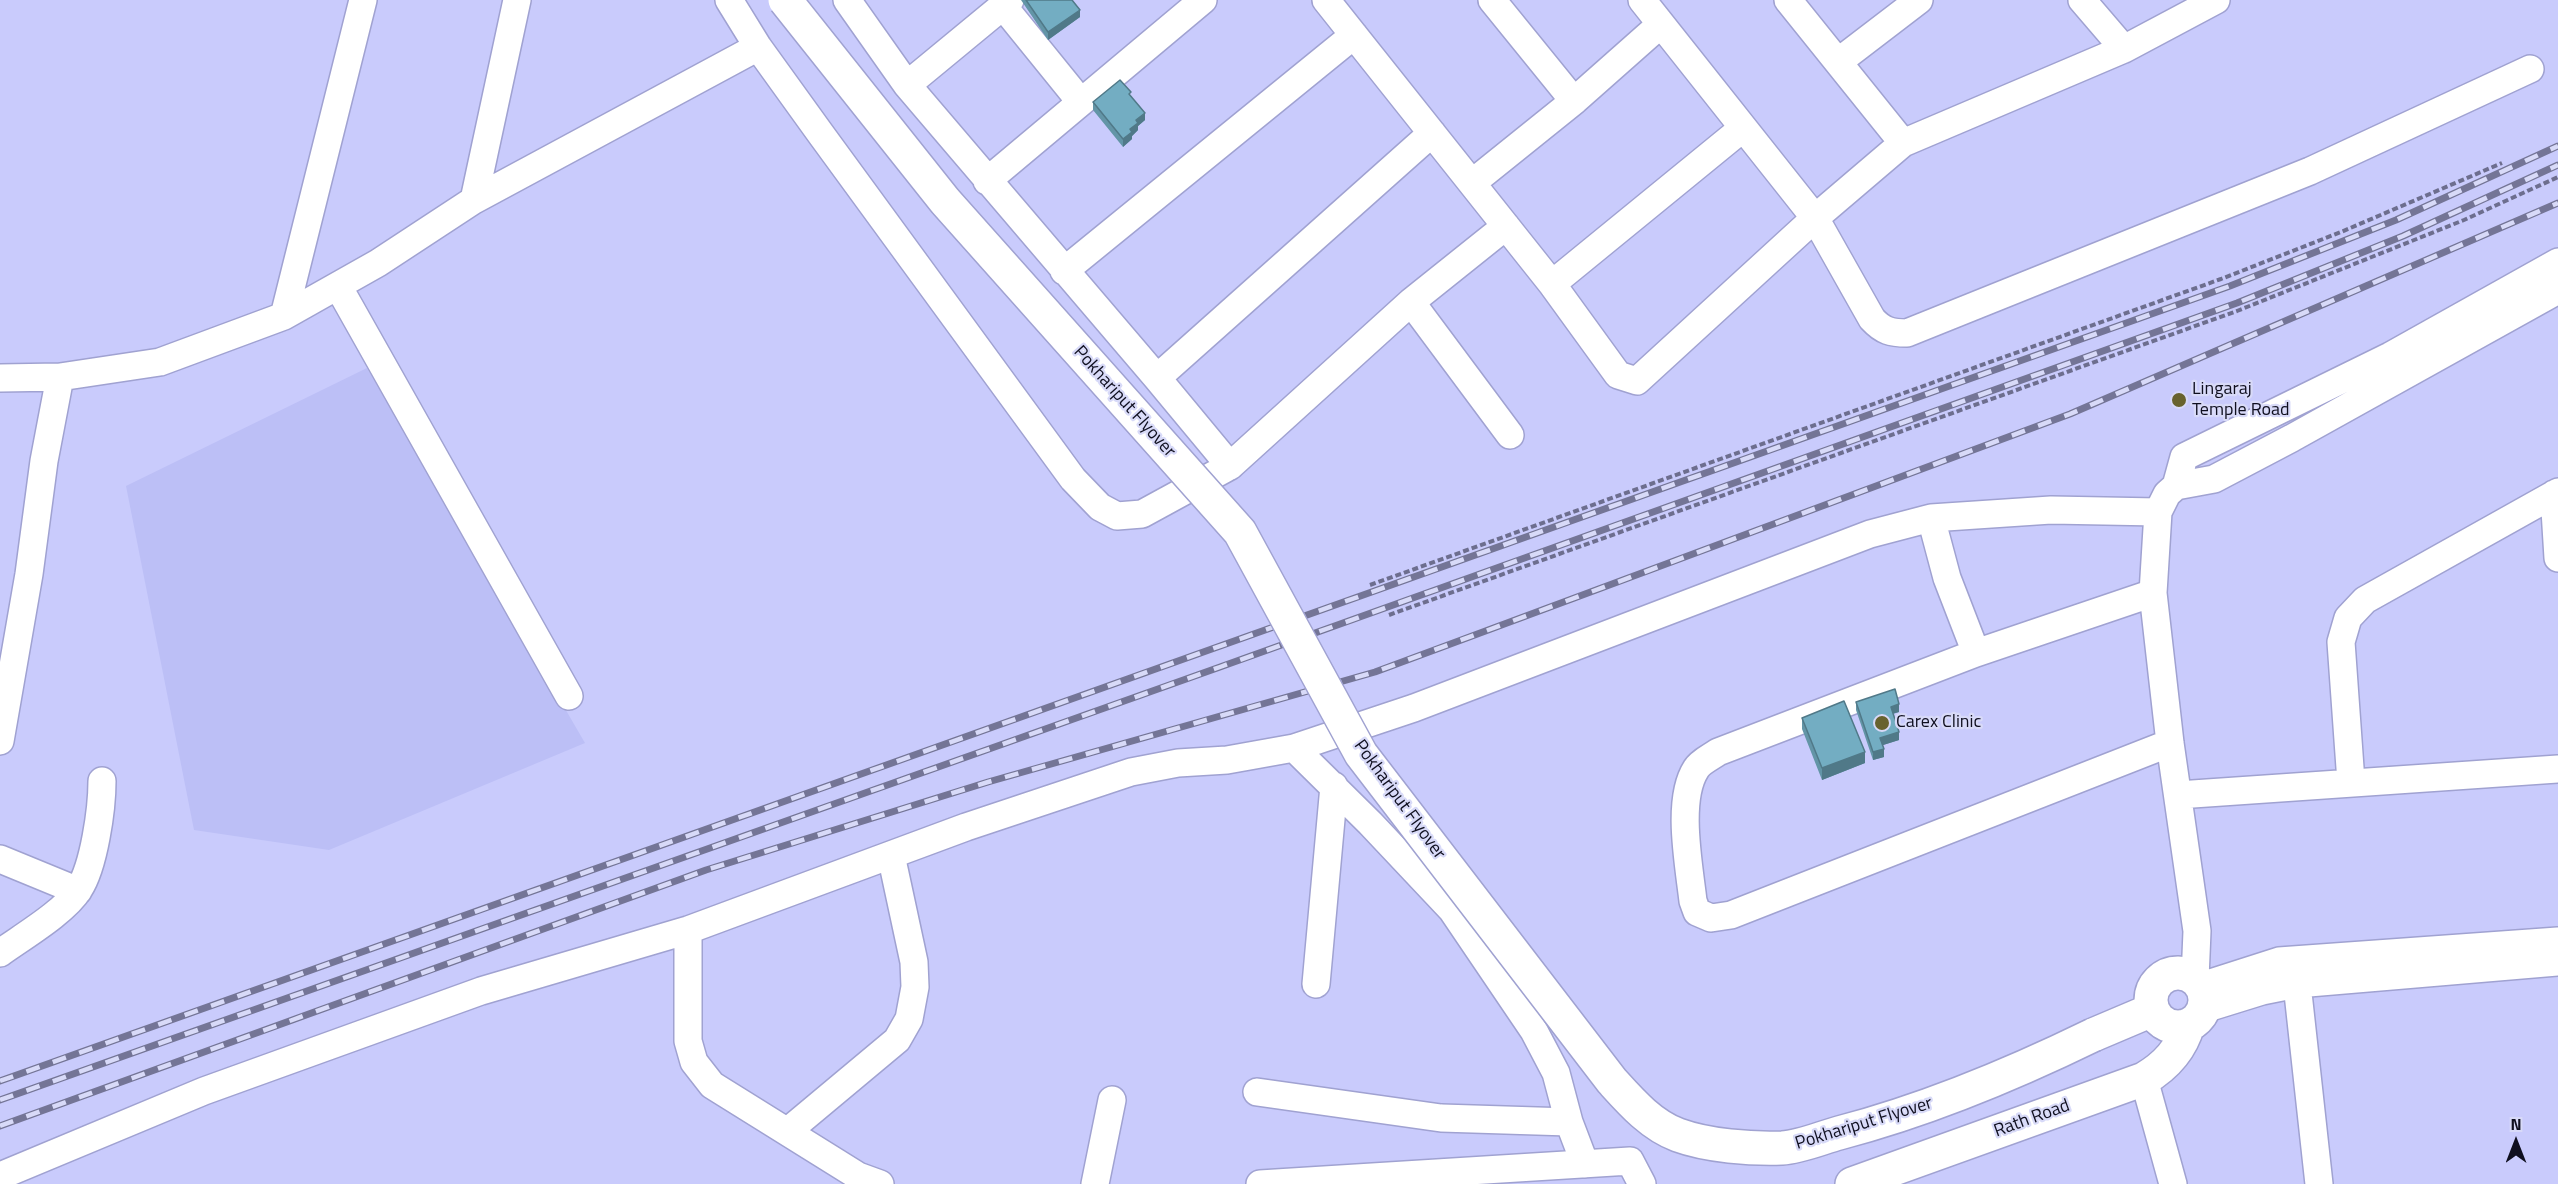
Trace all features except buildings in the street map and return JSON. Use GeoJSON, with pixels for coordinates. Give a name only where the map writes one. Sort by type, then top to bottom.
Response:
{"type":"FeatureCollection","features":[{"type":"Feature","properties":{"kind":"main road","name":"Pokhariput Flyover"},"geometry":{"type":"LineString","coordinates":[[785,0],[945,201],[1240,532],[1361,754],[1612,1081],[1643,1114],[1678,1135],[1733,1146],[1784,1148],[1871,1125],[1953,1097],[2036,1063],[2152,1010]]}},
{"type":"Feature","properties":{"kind":"main road"},"geometry":{"type":"LineString","coordinates":[[2177,973],[2197,1000],[2171,1027],[2157,1018],[2152,1010],[2151,993],[2161,979],[2177,973]]}},
{"type":"Feature","properties":{"kind":"main road","name":"Rath Road"},"geometry":{"type":"LineString","coordinates":[[1852,1184],[2144,1079],[2158,1071],[2178,1050],[2197,1000]]}},
{"type":"Feature","properties":{"kind":"street"},"geometry":{"type":"LineString","coordinates":[[285,316],[363,0]]}},
{"type":"Feature","properties":{"kind":"street"},"geometry":{"type":"LineString","coordinates":[[474,200],[517,0]]}},
{"type":"Feature","properties":{"kind":"street"},"geometry":{"type":"LineString","coordinates":[[847,0],[907,85],[1230,466]]}},
{"type":"Feature","properties":{"kind":"street"},"geometry":{"type":"LineString","coordinates":[[987,181],[1203,0]]}},
{"type":"Feature","properties":{"kind":"street"},"geometry":{"type":"LineString","coordinates":[[1326,0],[1552,284],[1618,375],[1637,381],[1815,218],[1903,143],[2124,49],[2216,0]]}},
{"type":"Feature","properties":{"kind":"street"},"geometry":{"type":"LineString","coordinates":[[1492,0],[1574,101]]}},
{"type":"Feature","properties":{"kind":"street"},"geometry":{"type":"LineString","coordinates":[[1642,0],[1815,218],[1872,319],[1880,328],[1892,333],[1906,333],[2310,171],[2530,69]]}},
{"type":"Feature","properties":{"kind":"street"},"geometry":{"type":"LineString","coordinates":[[1788,0],[1903,143]]}},
{"type":"Feature","properties":{"kind":"street"},"geometry":{"type":"LineString","coordinates":[[1838,62],[1919,0]]}},
{"type":"Feature","properties":{"kind":"street"},"geometry":{"type":"LineString","coordinates":[[2082,0],[2124,49]]}},
{"type":"Feature","properties":{"kind":"street"},"geometry":{"type":"LineString","coordinates":[[724,2],[1072,479],[1100,507],[1117,516],[1142,514],[1230,466],[1411,302],[1506,226]]}},
{"type":"Feature","properties":{"kind":"street"},"geometry":{"type":"LineString","coordinates":[[907,85],[1007,3],[1080,101]]}},
{"type":"Feature","properties":{"kind":"street"},"geometry":{"type":"LineString","coordinates":[[1472,183],[1574,101],[1661,24]]}},
{"type":"Feature","properties":{"kind":"street"},"geometry":{"type":"LineString","coordinates":[[1064,271],[1354,35]]}},
{"type":"Feature","properties":{"kind":"street"},"geometry":{"type":"LineString","coordinates":[[0,378],[60,377],[160,362],[285,316],[378,263],[474,200],[758,47]]}},
{"type":"Feature","properties":{"kind":"street"},"geometry":{"type":"LineString","coordinates":[[1552,284],[1743,128]]}},
{"type":"Feature","properties":{"kind":"street"},"geometry":{"type":"LineString","coordinates":[[1157,378],[1432,133]]}},
{"type":"Feature","properties":{"kind":"street"},"geometry":{"type":"LineString","coordinates":[[2176,486],[2184,457],[2390,356],[2558,262]]}},
{"type":"Feature","properties":{"kind":"street"},"geometry":{"type":"LineString","coordinates":[[338,286],[569,696]]}},
{"type":"Feature","properties":{"kind":"street"},"geometry":{"type":"LineString","coordinates":[[2197,1000],[2197,931],[2170,743],[2153,593],[2158,512],[2167,494],[2176,486],[2214,479],[2558,290]]}},
{"type":"Feature","properties":{"kind":"street"},"geometry":{"type":"LineString","coordinates":[[1411,302],[1510,435]]}},
{"type":"Feature","properties":{"kind":"street"},"geometry":{"type":"LineString","coordinates":[[0,741],[29,574],[44,461],[60,377]]}},
{"type":"Feature","properties":{"kind":"street"},"geometry":{"type":"LineString","coordinates":[[2351,782],[2341,642],[2348,618],[2365,600],[2556,493],[2558,558]]}},
{"type":"Feature","properties":{"kind":"street"},"geometry":{"type":"LineString","coordinates":[[0,1176],[204,1091],[481,991],[688,930],[891,855],[1131,772],[1178,763],[1227,760],[1294,748],[1414,708],[1870,534],[1930,518],[2051,510],[2158,512]]}},
{"type":"Feature","properties":{"kind":"street"},"geometry":{"type":"LineString","coordinates":[[1930,518],[1947,578],[1976,653]]}},
{"type":"Feature","properties":{"kind":"street"},"geometry":{"type":"LineString","coordinates":[[2153,593],[1976,653],[1718,752],[1697,767],[1689,787],[1686,815],[1693,901],[1697,912],[1711,918],[1731,915],[2170,743]]}},
{"type":"Feature","properties":{"kind":"street"},"geometry":{"type":"LineString","coordinates":[[1294,748],[1334,786],[1452,910],[1534,1031],[1556,1073],[1569,1122],[1585,1164]]}},
{"type":"Feature","properties":{"kind":"street"},"geometry":{"type":"LineString","coordinates":[[2178,795],[2558,770]]}},
{"type":"Feature","properties":{"kind":"street"},"geometry":{"type":"LineString","coordinates":[[0,953],[67,904],[87,876],[102,804],[102,781]]}},
{"type":"Feature","properties":{"kind":"street"},"geometry":{"type":"LineString","coordinates":[[1316,984],[1334,786]]}},
{"type":"Feature","properties":{"kind":"street"},"geometry":{"type":"LineString","coordinates":[[788,1131],[897,1040],[909,1019],[915,987],[914,962],[891,855]]}},
{"type":"Feature","properties":{"kind":"street"},"geometry":{"type":"LineString","coordinates":[[0,859],[78,891]]}},
{"type":"Feature","properties":{"kind":"street"},"geometry":{"type":"LineString","coordinates":[[688,930],[688,1041],[694,1062],[712,1084],[864,1181]]}},
{"type":"Feature","properties":{"kind":"street"},"geometry":{"type":"LineString","coordinates":[[2197,1000],[2248,969],[2279,961],[2558,941]]}},
{"type":"Feature","properties":{"kind":"street"},"geometry":{"type":"LineString","coordinates":[[2197,1000],[2262,992],[2297,984],[2558,962]]}},
{"type":"Feature","properties":{"kind":"street"},"geometry":{"type":"LineString","coordinates":[[2297,984],[2319,1184]]}},
{"type":"Feature","properties":{"kind":"street"},"geometry":{"type":"LineString","coordinates":[[2144,1079],[2173,1184]]}},
{"type":"Feature","properties":{"kind":"street"},"geometry":{"type":"LineString","coordinates":[[1257,1092],[1441,1118],[1569,1122]]}},
{"type":"Feature","properties":{"kind":"street"},"geometry":{"type":"LineString","coordinates":[[1095,1184],[1112,1100]]}},
{"type":"Feature","properties":{"kind":"street"},"geometry":{"type":"LineString","coordinates":[[1260,1184],[1585,1164],[1636,1173]]}},
{"type":"Feature","properties":{"kind":"path"},"geometry":{"type":"LineString","coordinates":[[1371,585],[2221,279],[2341,232],[2502,163]]}},
{"type":"Feature","properties":{"kind":"path"},"geometry":{"type":"LineString","coordinates":[[1389,615],[2236,311],[2464,220],[2558,177]]}},
{"type":"Feature","properties":{"kind":"shaded area"},"geometry":{"type":"Polygon","coordinates":[[[367,368],[585,743],[329,850],[194,830],[126,486],[367,368]]]}},
{"type":"Feature","properties":{"kind":"railway"},"geometry":{"type":"LineString","coordinates":[[0,1081],[2230,286],[2396,220],[2558,146]]}},
{"type":"Feature","properties":{"kind":"railway"},"geometry":{"type":"LineString","coordinates":[[0,1100],[2237,303],[2403,236],[2558,165]]}},
{"type":"Feature","properties":{"kind":"railway"},"geometry":{"type":"LineString","coordinates":[[0,1126],[706,870],[988,782],[1375,672],[2070,414],[2558,203]]}},
{"type":"Feature","properties":{"kind":"place","name":"Lingaraj Temple Road"},"geometry":{"type":"Point","coordinates":[2179,400]}},
{"type":"Feature","properties":{"kind":"place","name":"Carex Clinic"},"geometry":{"type":"Point","coordinates":[1882,723]}}]}
